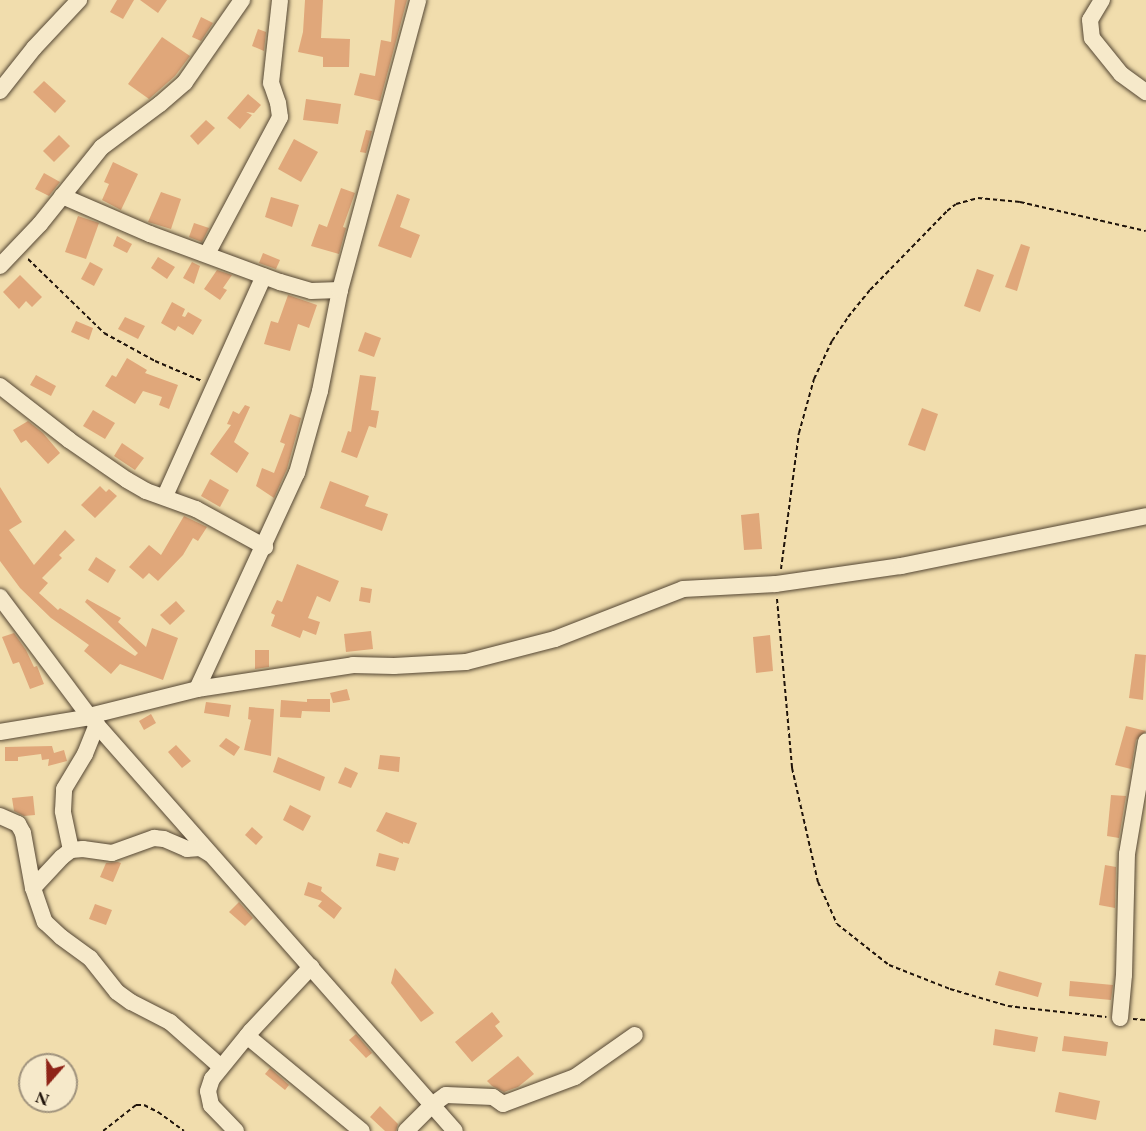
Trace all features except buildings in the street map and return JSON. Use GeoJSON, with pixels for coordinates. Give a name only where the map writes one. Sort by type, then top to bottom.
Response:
{"type":"FeatureCollection","features":[{"type":"Feature","properties":{"kind":"street"},"geometry":{"type":"LineString","coordinates":[[0,91],[34,48],[79,0]]}},
{"type":"Feature","properties":{"kind":"street"},"geometry":{"type":"LineString","coordinates":[[0,266],[17,249],[102,147],[160,104],[185,82],[242,0]]}},
{"type":"Feature","properties":{"kind":"street"},"geometry":{"type":"LineString","coordinates":[[207,254],[280,117],[271,83],[280,0]]}},
{"type":"Feature","properties":{"kind":"street"},"geometry":{"type":"LineString","coordinates":[[197,689],[265,547],[308,440],[340,290],[418,0]]}},
{"type":"Feature","properties":{"kind":"street"},"geometry":{"type":"LineString","coordinates":[[1102,0],[1090,20],[1092,38],[1122,74],[1146,92]]}},
{"type":"Feature","properties":{"kind":"street"},"geometry":{"type":"LineString","coordinates":[[62,195],[105,216],[264,276],[311,291],[340,290]]}},
{"type":"Feature","properties":{"kind":"street"},"geometry":{"type":"LineString","coordinates":[[165,496],[264,276]]}},
{"type":"Feature","properties":{"kind":"street"},"geometry":{"type":"LineString","coordinates":[[0,386],[69,440],[146,491],[196,509],[265,547]]}},
{"type":"Feature","properties":{"kind":"street"},"geometry":{"type":"LineString","coordinates":[[0,732],[92,719],[197,689],[353,665],[394,666],[466,662],[555,639],[683,589],[778,584],[901,566],[1146,516]]}},
{"type":"Feature","properties":{"kind":"street"},"geometry":{"type":"LineString","coordinates":[[0,597],[92,719],[455,1131]]}},
{"type":"Feature","properties":{"kind":"street"},"geometry":{"type":"LineString","coordinates":[[71,850],[63,811],[64,789],[85,754],[92,719]]}},
{"type":"Feature","properties":{"kind":"street"},"geometry":{"type":"LineString","coordinates":[[1120,1018],[1124,975],[1127,854],[1146,742]]}},
{"type":"Feature","properties":{"kind":"street"},"geometry":{"type":"LineString","coordinates":[[0,816],[18,825],[23,833],[33,888],[45,922],[90,958],[117,992],[131,1002],[170,1022],[221,1067]]}},
{"type":"Feature","properties":{"kind":"street"},"geometry":{"type":"LineString","coordinates":[[33,888],[71,850],[83,849],[112,853],[154,838],[164,839],[187,849],[200,848],[211,855]]}},
{"type":"Feature","properties":{"kind":"street"},"geometry":{"type":"LineString","coordinates":[[236,1131],[209,1098],[212,1079],[247,1036],[311,967]]}},
{"type":"Feature","properties":{"kind":"street"},"geometry":{"type":"LineString","coordinates":[[406,1131],[432,1105],[446,1095],[456,1093],[493,1097],[503,1104],[575,1077],[635,1035]]}},
{"type":"Feature","properties":{"kind":"street"},"geometry":{"type":"LineString","coordinates":[[247,1036],[362,1131]]}},
{"type":"Feature","properties":{"kind":"path"},"geometry":{"type":"LineString","coordinates":[[1146,231],[1020,202],[978,198],[956,204],[947,211],[870,290],[832,341],[814,379],[799,433],[778,584],[792,768],[818,882],[837,924],[889,965],[950,989],[1008,1006],[1146,1020]]}},
{"type":"Feature","properties":{"kind":"path"},"geometry":{"type":"LineString","coordinates":[[17,249],[81,307],[104,333],[155,361],[214,385]]}},
{"type":"Feature","properties":{"kind":"path"},"geometry":{"type":"LineString","coordinates":[[103,1131],[128,1109],[136,1105],[144,1105],[184,1131]]}}]}
